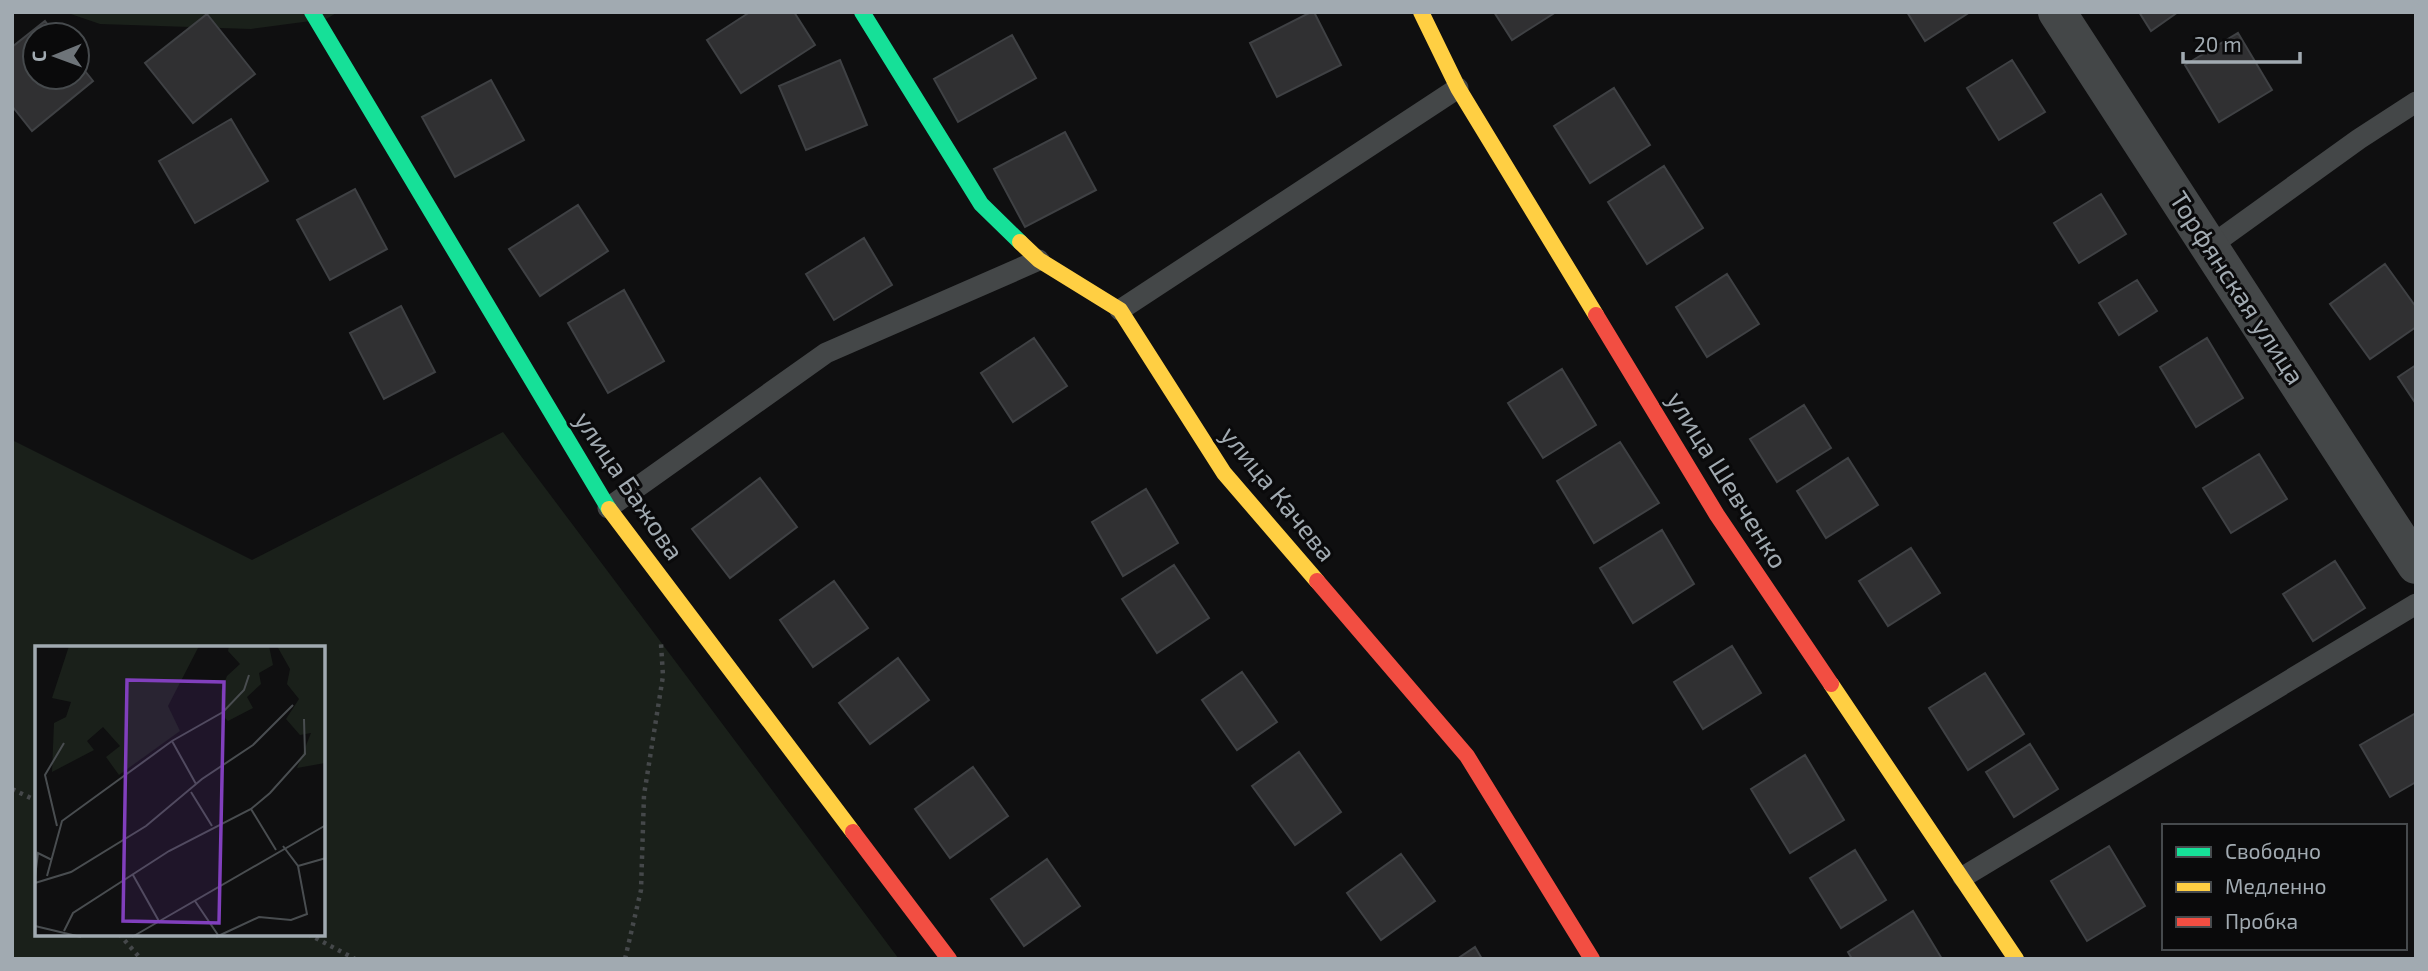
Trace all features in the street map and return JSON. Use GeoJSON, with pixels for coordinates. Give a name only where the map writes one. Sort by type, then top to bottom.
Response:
{"type":"FeatureCollection","features":[{"type":"Feature","properties":{"kind":"street","name":"улица Бажова"},"geometry":{"type":"LineString","coordinates":[[312,12],[608,509],[949,959]]}},
{"type":"Feature","properties":{"kind":"street","name":"улица Качева"},"geometry":{"type":"LineString","coordinates":[[862,12],[981,204],[1039,260],[1120,310],[1224,473],[1467,757],[1592,959]]}},
{"type":"Feature","properties":{"kind":"street","name":"улица Шевченко"},"geometry":{"type":"LineString","coordinates":[[1421,12],[1458,88],[1717,515],[2016,959]]}},
{"type":"Feature","properties":{"kind":"street","name":"Торфянская улица"},"geometry":{"type":"LineString","coordinates":[[2057,12],[2416,565]]}},
{"type":"Feature","properties":{"kind":"lane"},"geometry":{"type":"LineString","coordinates":[[1120,310],[1458,88]]}},
{"type":"Feature","properties":{"kind":"lane"},"geometry":{"type":"LineString","coordinates":[[2210,247],[2359,139],[2416,102]]}},
{"type":"Feature","properties":{"kind":"lane"},"geometry":{"type":"LineString","coordinates":[[608,509],[826,353],[1039,260]]}},
{"type":"Feature","properties":{"kind":"lane"},"geometry":{"type":"LineString","coordinates":[[1963,877],[2416,604]]}},
{"type":"Feature","properties":{"kind":"path"},"geometry":{"type":"LineString","coordinates":[[625,959],[641,890],[644,795],[663,676],[660,636]]}},
{"type":"Feature","properties":{"kind":"path"},"geometry":{"type":"LineString","coordinates":[[12,789],[35,800]]}},
{"type":"Feature","properties":{"kind":"path"},"geometry":{"type":"LineString","coordinates":[[30,799],[35,805]]}},
{"type":"Feature","properties":{"kind":"path"},"geometry":{"type":"LineString","coordinates":[[121,936],[141,959]]}},
{"type":"Feature","properties":{"kind":"path"},"geometry":{"type":"LineString","coordinates":[[311,936],[355,959]]}},
{"type":"Feature","properties":{"kind":"shaded area"},"geometry":{"type":"Polygon","coordinates":[[[65,12],[338,12],[326,19],[251,29],[100,24],[65,12]]]}},
{"type":"Feature","properties":{"kind":"shaded area"},"geometry":{"type":"Polygon","coordinates":[[[503,432],[899,959],[12,959],[12,440],[252,560],[503,432]]]}},
{"type":"Feature","properties":{"kind":"building"},"geometry":{"type":"Polygon","coordinates":[[[750,12],[794,12],[815,45],[741,93],[707,40],[750,12]]]}},
{"type":"Feature","properties":{"kind":"building"},"geometry":{"type":"Polygon","coordinates":[[[1314,12],[1341,65],[1277,97],[1250,43],[1314,12]]]}},
{"type":"Feature","properties":{"kind":"building"},"geometry":{"type":"Polygon","coordinates":[[[1494,12],[1556,12],[1512,40],[1494,12]]]}},
{"type":"Feature","properties":{"kind":"building"},"geometry":{"type":"Polygon","coordinates":[[[1907,12],[1970,12],[1925,41],[1907,12]]]}},
{"type":"Feature","properties":{"kind":"building"},"geometry":{"type":"Polygon","coordinates":[[[2139,12],[2178,12],[2151,31],[2139,12]]]}},
{"type":"Feature","properties":{"kind":"building"},"geometry":{"type":"Polygon","coordinates":[[[207,14],[255,74],[193,123],[145,63],[207,14]]]}},
{"type":"Feature","properties":{"kind":"building"},"geometry":{"type":"Polygon","coordinates":[[[2238,33],[2272,90],[2219,122],[2185,65],[2238,33]]]}},
{"type":"Feature","properties":{"kind":"building"},"geometry":{"type":"Polygon","coordinates":[[[1012,35],[1036,78],[958,122],[934,79],[1012,35]]]}},
{"type":"Feature","properties":{"kind":"building"},"geometry":{"type":"Polygon","coordinates":[[[21,40],[21,91],[81,91],[32,131],[12,106],[12,47],[21,40]]]}},
{"type":"Feature","properties":{"kind":"building"},"geometry":{"type":"Polygon","coordinates":[[[840,60],[867,125],[806,150],[779,86],[840,60]]]}},
{"type":"Feature","properties":{"kind":"building"},"geometry":{"type":"Polygon","coordinates":[[[2012,60],[2045,112],[1999,140],[1967,88],[2012,60]]]}},
{"type":"Feature","properties":{"kind":"building"},"geometry":{"type":"Polygon","coordinates":[[[491,80],[524,140],[455,177],[422,117],[491,80]]]}},
{"type":"Feature","properties":{"kind":"building"},"geometry":{"type":"Polygon","coordinates":[[[1614,88],[1650,145],[1590,183],[1554,126],[1614,88]]]}},
{"type":"Feature","properties":{"kind":"building"},"geometry":{"type":"Polygon","coordinates":[[[231,119],[268,181],[195,223],[159,161],[231,119]]]}},
{"type":"Feature","properties":{"kind":"building"},"geometry":{"type":"Polygon","coordinates":[[[1065,132],[1096,190],[1025,227],[994,169],[1065,132]]]}},
{"type":"Feature","properties":{"kind":"building"},"geometry":{"type":"Polygon","coordinates":[[[1664,166],[1703,228],[1647,264],[1608,202],[1664,166]]]}},
{"type":"Feature","properties":{"kind":"building"},"geometry":{"type":"Polygon","coordinates":[[[355,189],[387,249],[330,280],[297,220],[355,189]]]}},
{"type":"Feature","properties":{"kind":"building"},"geometry":{"type":"Polygon","coordinates":[[[2101,194],[2126,234],[2079,263],[2054,223],[2101,194]]]}},
{"type":"Feature","properties":{"kind":"building"},"geometry":{"type":"Polygon","coordinates":[[[578,205],[608,251],[540,296],[509,249],[578,205]]]}},
{"type":"Feature","properties":{"kind":"building"},"geometry":{"type":"Polygon","coordinates":[[[864,238],[892,285],[834,320],[806,274],[864,238]]]}},
{"type":"Feature","properties":{"kind":"building"},"geometry":{"type":"Polygon","coordinates":[[[2385,264],[2416,307],[2416,327],[2370,359],[2330,304],[2385,264]]]}},
{"type":"Feature","properties":{"kind":"building"},"geometry":{"type":"Polygon","coordinates":[[[1727,274],[1759,324],[1707,357],[1676,307],[1727,274]]]}},
{"type":"Feature","properties":{"kind":"building"},"geometry":{"type":"Polygon","coordinates":[[[2137,280],[2157,311],[2119,335],[2099,303],[2137,280]]]}},
{"type":"Feature","properties":{"kind":"building"},"geometry":{"type":"Polygon","coordinates":[[[624,290],[664,361],[608,393],[568,323],[624,290]]]}},
{"type":"Feature","properties":{"kind":"building"},"geometry":{"type":"Polygon","coordinates":[[[401,306],[435,372],[384,399],[350,333],[401,306]]]}},
{"type":"Feature","properties":{"kind":"building"},"geometry":{"type":"Polygon","coordinates":[[[1034,338],[1067,386],[1013,422],[981,373],[1034,338]]]}},
{"type":"Feature","properties":{"kind":"building"},"geometry":{"type":"Polygon","coordinates":[[[2207,338],[2243,398],[2196,427],[2160,367],[2207,338]]]}},
{"type":"Feature","properties":{"kind":"building"},"geometry":{"type":"Polygon","coordinates":[[[2416,365],[2416,404],[2398,377],[2416,365]]]}},
{"type":"Feature","properties":{"kind":"building"},"geometry":{"type":"Polygon","coordinates":[[[1562,369],[1596,425],[1543,458],[1508,403],[1562,369]]]}},
{"type":"Feature","properties":{"kind":"building"},"geometry":{"type":"Polygon","coordinates":[[[1804,405],[1831,448],[1777,482],[1750,439],[1804,405]]]}},
{"type":"Feature","properties":{"kind":"building"},"geometry":{"type":"Polygon","coordinates":[[[1620,442],[1659,503],[1594,543],[1557,481],[1620,442]]]}},
{"type":"Feature","properties":{"kind":"building"},"geometry":{"type":"Polygon","coordinates":[[[2259,454],[2287,499],[2231,533],[2203,488],[2259,454]]]}},
{"type":"Feature","properties":{"kind":"building"},"geometry":{"type":"Polygon","coordinates":[[[1848,458],[1878,505],[1826,538],[1797,491],[1848,458]]]}},
{"type":"Feature","properties":{"kind":"building"},"geometry":{"type":"Polygon","coordinates":[[[760,478],[797,527],[730,578],[692,529],[760,478]]]}},
{"type":"Feature","properties":{"kind":"building"},"geometry":{"type":"Polygon","coordinates":[[[1146,489],[1178,543],[1123,576],[1092,522],[1146,489]]]}},
{"type":"Feature","properties":{"kind":"building"},"geometry":{"type":"Polygon","coordinates":[[[1662,530],[1694,584],[1633,623],[1600,568],[1662,530]]]}},
{"type":"Feature","properties":{"kind":"building"},"geometry":{"type":"Polygon","coordinates":[[[1911,548],[1940,593],[1888,626],[1859,581],[1911,548]]]}},
{"type":"Feature","properties":{"kind":"building"},"geometry":{"type":"Polygon","coordinates":[[[2335,561],[2365,608],[2313,641],[2283,594],[2335,561]]]}},
{"type":"Feature","properties":{"kind":"building"},"geometry":{"type":"Polygon","coordinates":[[[1174,565],[1209,618],[1157,653],[1122,599],[1174,565]]]}},
{"type":"Feature","properties":{"kind":"building"},"geometry":{"type":"Polygon","coordinates":[[[834,581],[868,628],[813,667],[780,620],[834,581]]]}},
{"type":"Feature","properties":{"kind":"building"},"geometry":{"type":"Polygon","coordinates":[[[1732,646],[1761,693],[1703,729],[1674,682],[1732,646]]]}},
{"type":"Feature","properties":{"kind":"building"},"geometry":{"type":"Polygon","coordinates":[[[898,658],[929,700],[870,744],[839,703],[898,658]]]}},
{"type":"Feature","properties":{"kind":"building"},"geometry":{"type":"Polygon","coordinates":[[[1242,672],[1277,722],[1237,750],[1202,700],[1242,672]]]}},
{"type":"Feature","properties":{"kind":"building"},"geometry":{"type":"Polygon","coordinates":[[[1985,673],[2024,734],[1968,770],[1929,708],[1985,673]]]}},
{"type":"Feature","properties":{"kind":"building"},"geometry":{"type":"Polygon","coordinates":[[[2416,713],[2416,782],[2390,797],[2360,745],[2416,713]]]}},
{"type":"Feature","properties":{"kind":"building"},"geometry":{"type":"Polygon","coordinates":[[[2030,744],[2058,789],[2014,817],[1986,772],[2030,744]]]}},
{"type":"Feature","properties":{"kind":"building"},"geometry":{"type":"Polygon","coordinates":[[[1299,752],[1341,812],[1295,845],[1252,786],[1299,752]]]}},
{"type":"Feature","properties":{"kind":"building"},"geometry":{"type":"Polygon","coordinates":[[[1805,755],[1844,820],[1790,853],[1751,789],[1805,755]]]}},
{"type":"Feature","properties":{"kind":"building"},"geometry":{"type":"Polygon","coordinates":[[[973,767],[1008,816],[950,858],[915,809],[973,767]]]}},
{"type":"Feature","properties":{"kind":"building"},"geometry":{"type":"Polygon","coordinates":[[[2109,846],[2145,906],[2087,941],[2051,881],[2109,846]]]}},
{"type":"Feature","properties":{"kind":"building"},"geometry":{"type":"Polygon","coordinates":[[[1855,850],[1886,900],[1841,928],[1810,878],[1855,850]]]}},
{"type":"Feature","properties":{"kind":"building"},"geometry":{"type":"Polygon","coordinates":[[[1401,854],[1435,901],[1381,940],[1347,893],[1401,854]]]}},
{"type":"Feature","properties":{"kind":"building"},"geometry":{"type":"Polygon","coordinates":[[[1047,859],[1080,906],[1024,946],[991,899],[1047,859]]]}},
{"type":"Feature","properties":{"kind":"building"},"geometry":{"type":"Polygon","coordinates":[[[1913,911],[1942,959],[1852,959],[1848,952],[1913,911]]]}},
{"type":"Feature","properties":{"kind":"building"},"geometry":{"type":"Polygon","coordinates":[[[1475,947],[1482,959],[1457,959],[1475,947]]]}},
{"type":"Feature","properties":{"kind":"traffic: fast"},"geometry":{"type":"LineString","coordinates":[[312,12],[609,509]]}},
{"type":"Feature","properties":{"kind":"traffic: fast"},"geometry":{"type":"LineString","coordinates":[[862,12],[981,204],[1020,242]]}},
{"type":"Feature","properties":{"kind":"traffic: slow"},"geometry":{"type":"LineString","coordinates":[[1421,12],[1458,88],[1596,315]]}},
{"type":"Feature","properties":{"kind":"traffic: slow"},"geometry":{"type":"LineString","coordinates":[[1020,242],[1039,260],[1120,310],[1224,473],[1317,581]]}},
{"type":"Feature","properties":{"kind":"traffic: slow"},"geometry":{"type":"LineString","coordinates":[[609,509],[853,832]]}},
{"type":"Feature","properties":{"kind":"traffic: slow"},"geometry":{"type":"LineString","coordinates":[[1831,684],[2016,959]]}},
{"type":"Feature","properties":{"kind":"traffic: jam"},"geometry":{"type":"LineString","coordinates":[[1596,315],[1717,515],[1831,684]]}},
{"type":"Feature","properties":{"kind":"traffic: jam"},"geometry":{"type":"LineString","coordinates":[[1317,581],[1467,756],[1592,959]]}},
{"type":"Feature","properties":{"kind":"traffic: jam"},"geometry":{"type":"LineString","coordinates":[[853,832],[949,959]]}}]}
